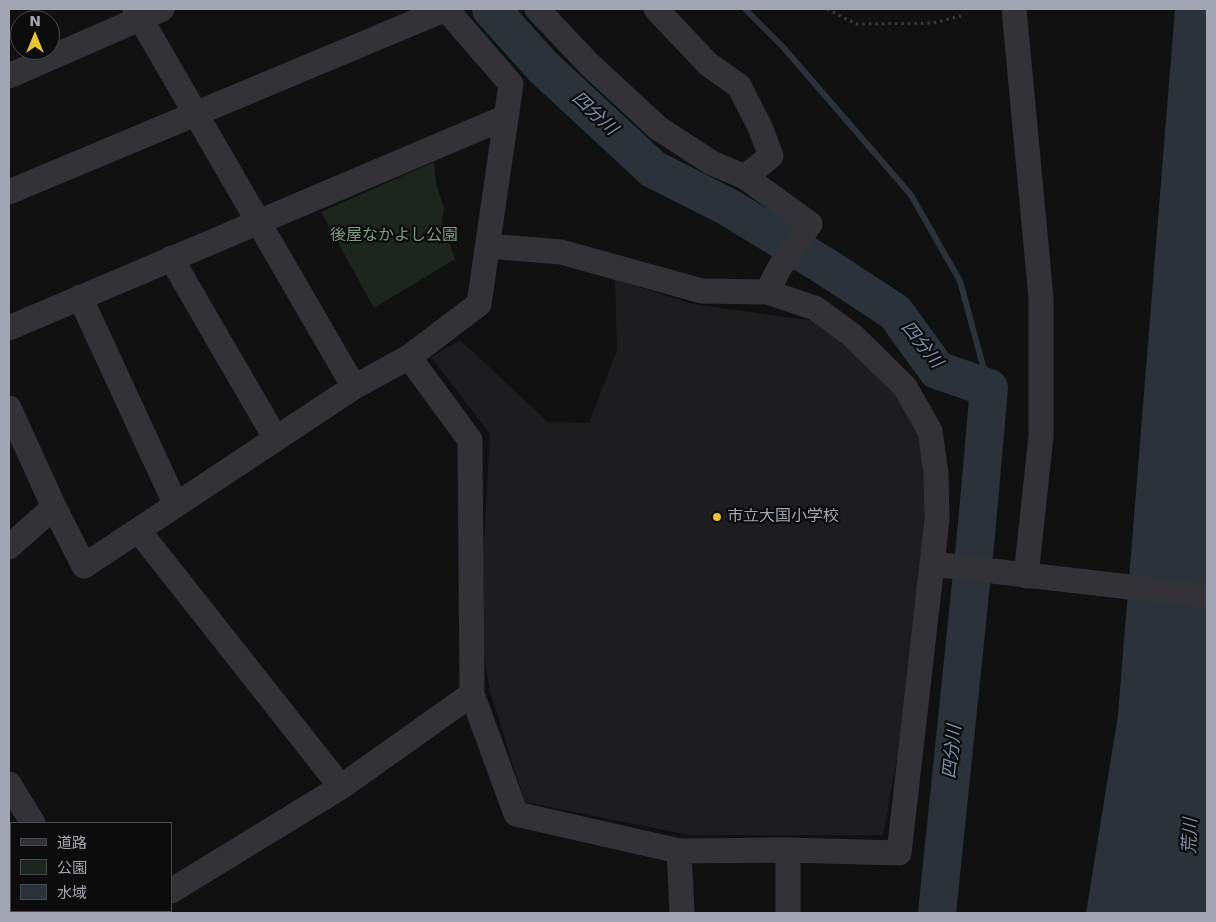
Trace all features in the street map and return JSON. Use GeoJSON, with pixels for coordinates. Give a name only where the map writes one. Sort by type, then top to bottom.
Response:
{"type":"FeatureCollection","features":[{"type":"Feature","properties":{"kind":"street"},"geometry":{"type":"LineString","coordinates":[[9,192],[446,9],[511,84],[479,304],[409,357],[354,387],[84,566],[54,507],[9,408]]}},
{"type":"Feature","properties":{"kind":"street"},"geometry":{"type":"LineString","coordinates":[[537,9],[589,64],[658,128],[712,163],[745,177],[810,224],[780,267],[767,292]]}},
{"type":"Feature","properties":{"kind":"street"},"geometry":{"type":"LineString","coordinates":[[656,9],[708,64],[739,86],[760,126],[771,156],[745,177]]}},
{"type":"Feature","properties":{"kind":"street"},"geometry":{"type":"LineString","coordinates":[[1014,9],[1041,298],[1041,436],[1026,576]]}},
{"type":"Feature","properties":{"kind":"street"},"geometry":{"type":"LineString","coordinates":[[9,76],[146,12],[197,114],[354,387]]}},
{"type":"Feature","properties":{"kind":"street"},"geometry":{"type":"LineString","coordinates":[[9,328],[506,117]]}},
{"type":"Feature","properties":{"kind":"street"},"geometry":{"type":"LineString","coordinates":[[409,357],[470,440],[472,694],[516,814],[679,852],[788,850],[899,853],[937,520],[936,473],[930,431],[905,387],[852,334],[815,308],[767,292],[702,291],[561,252],[488,246]]}},
{"type":"Feature","properties":{"kind":"street"},"geometry":{"type":"LineString","coordinates":[[171,258],[276,438]]}},
{"type":"Feature","properties":{"kind":"street"},"geometry":{"type":"LineString","coordinates":[[80,297],[176,505]]}},
{"type":"Feature","properties":{"kind":"street"},"geometry":{"type":"LineString","coordinates":[[9,547],[54,507]]}},
{"type":"Feature","properties":{"kind":"street"},"geometry":{"type":"LineString","coordinates":[[138,530],[341,787]]}},
{"type":"Feature","properties":{"kind":"street"},"geometry":{"type":"LineString","coordinates":[[932,564],[1207,596]]}},
{"type":"Feature","properties":{"kind":"street"},"geometry":{"type":"LineString","coordinates":[[172,890],[341,787],[472,694]]}},
{"type":"Feature","properties":{"kind":"street"},"geometry":{"type":"LineString","coordinates":[[9,784],[32,822]]}},
{"type":"Feature","properties":{"kind":"street"},"geometry":{"type":"LineString","coordinates":[[788,850],[788,913]]}},
{"type":"Feature","properties":{"kind":"street"},"geometry":{"type":"LineString","coordinates":[[679,852],[682,913]]}},
{"type":"Feature","properties":{"kind":"path"},"geometry":{"type":"LineString","coordinates":[[827,9],[856,24],[933,23],[961,16]]}},
{"type":"Feature","properties":{"kind":"shaded area"},"geometry":{"type":"Polygon","coordinates":[[[615,279],[692,304],[822,322],[897,392],[917,418],[926,470],[929,533],[899,748],[883,835],[689,835],[525,802],[490,691],[479,625],[490,434],[431,357],[460,340],[548,422],[589,423],[617,350],[615,279]]]}},
{"type":"Feature","properties":{"kind":"green space","name":"後屋なかよし公園"},"geometry":{"type":"Polygon","coordinates":[[[434,162],[436,184],[444,208],[442,221],[455,259],[374,308],[321,212],[434,162]]]}},
{"type":"Feature","properties":{"kind":"water","name":"荒川"},"geometry":{"type":"Polygon","coordinates":[[[1175,9],[1207,9],[1207,913],[1086,913],[1118,715],[1175,9]]]}},
{"type":"Feature","properties":{"kind":"waterway","name":"四分川"},"geometry":{"type":"LineString","coordinates":[[491,9],[543,67],[653,169],[728,207],[895,312],[937,370],[989,388],[976,535],[937,913]]}},
{"type":"Feature","properties":{"kind":"waterway"},"geometry":{"type":"LineString","coordinates":[[745,9],[783,47],[911,195],[960,281],[989,388]]}},
{"type":"Feature","properties":{"kind":"place","name":"市立大国小学校"},"geometry":{"type":"Point","coordinates":[717,517]}}]}
